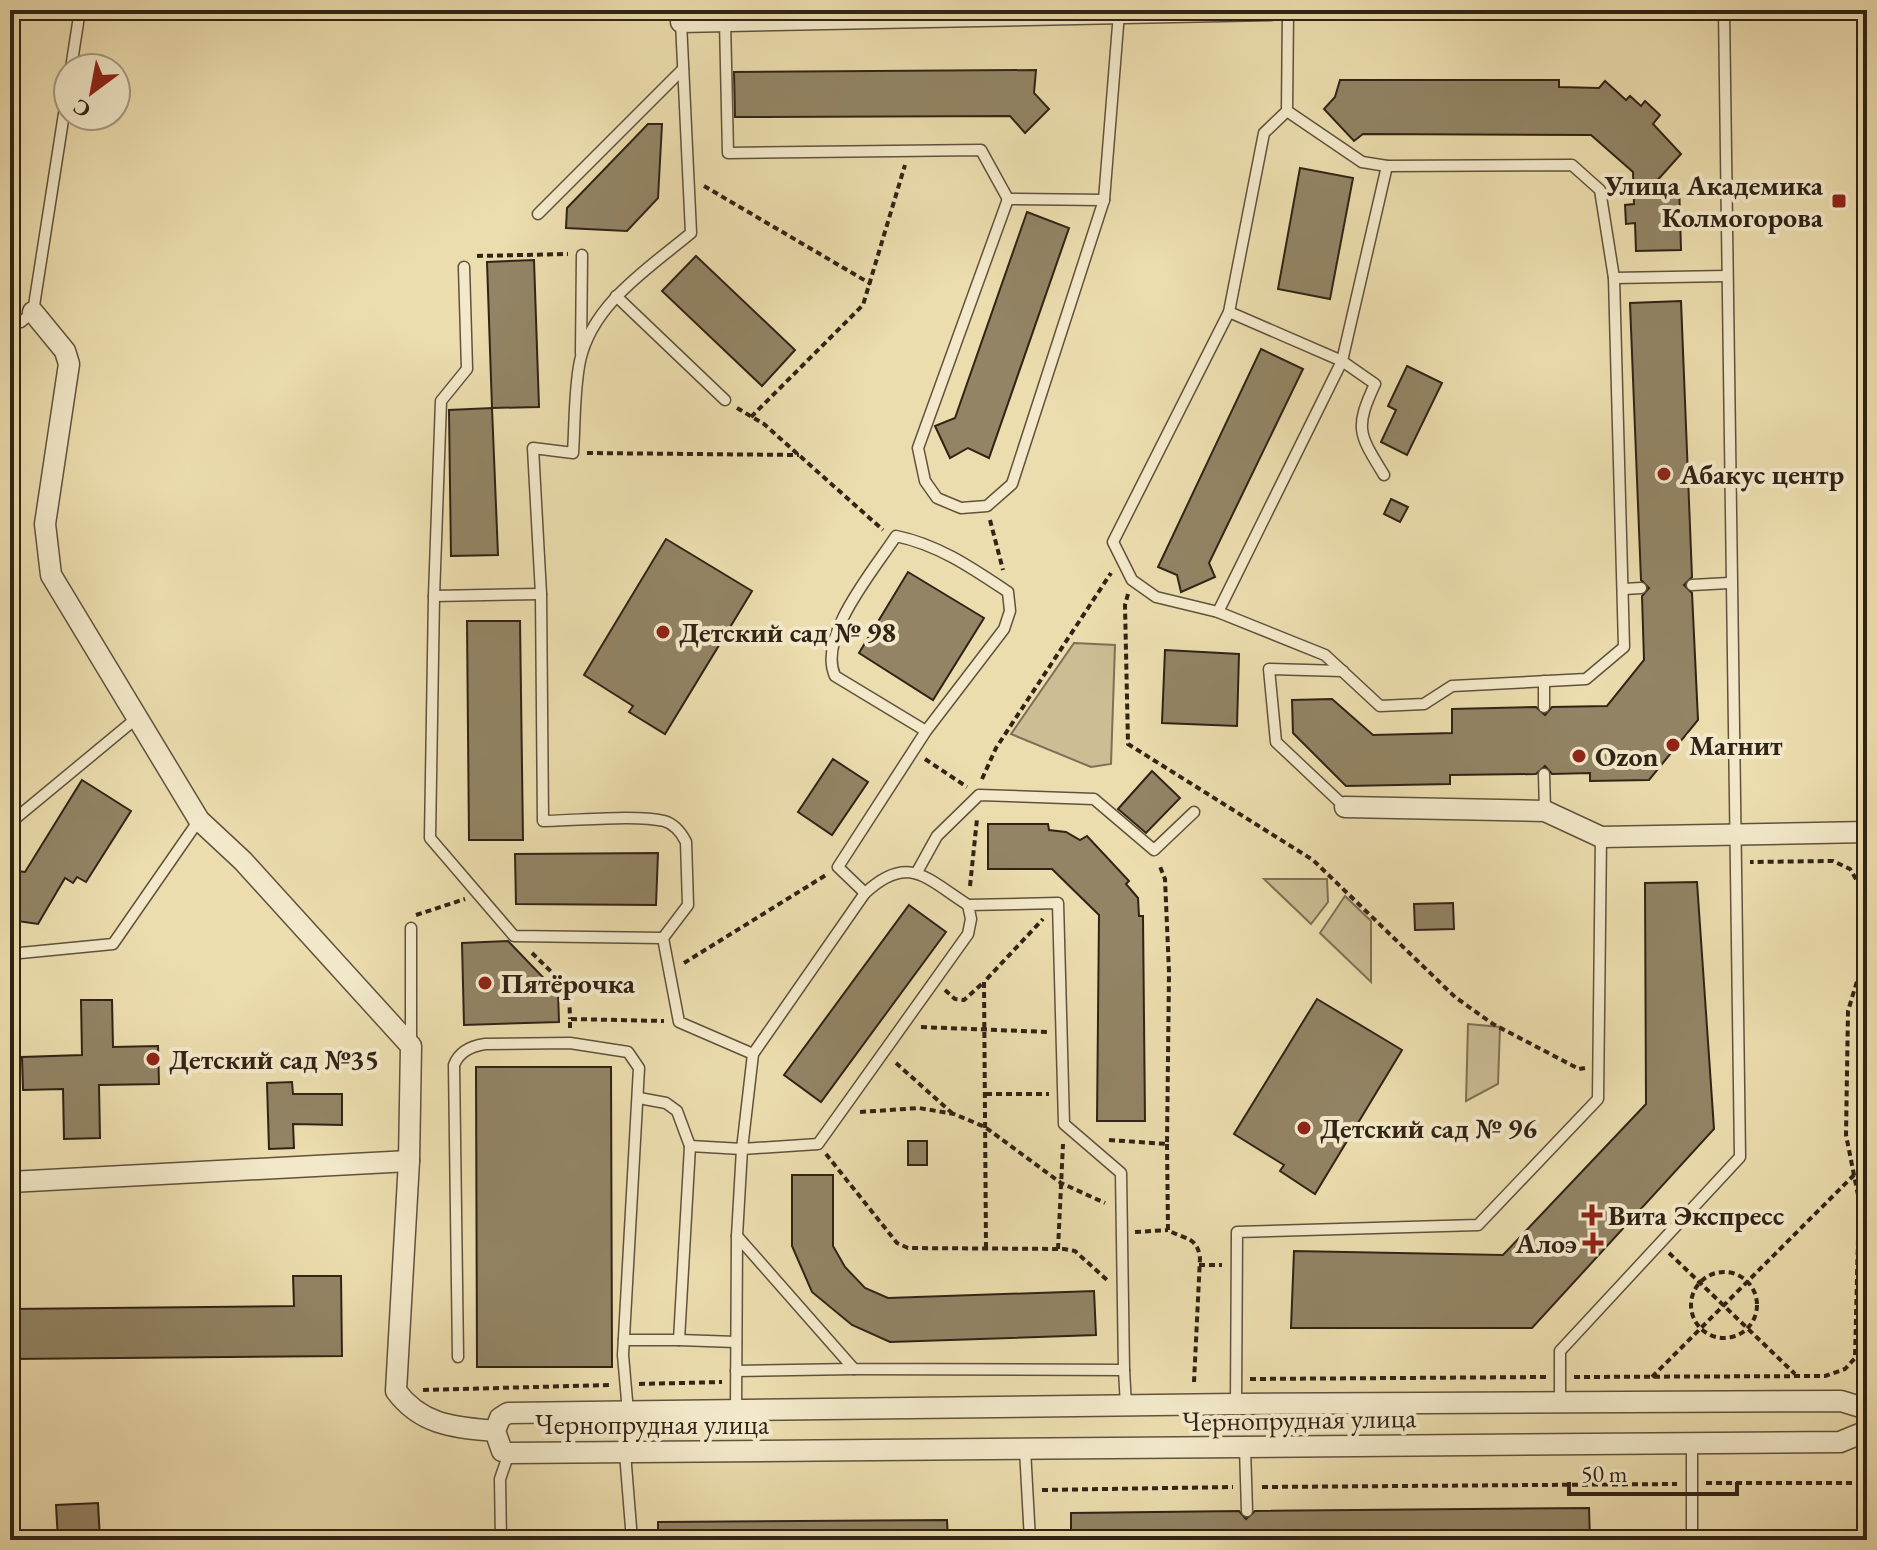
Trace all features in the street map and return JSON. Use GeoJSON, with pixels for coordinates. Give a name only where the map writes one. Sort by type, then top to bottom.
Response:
{"type":"FeatureCollection","features":[{"type":"Feature","properties":{"kind":"street"},"geometry":{"type":"LineString","coordinates":[[681,22],[847,14],[1270,10]]}},
{"type":"Feature","properties":{"kind":"street"},"geometry":{"type":"LineString","coordinates":[[33,312],[65,351],[69,364],[45,524],[51,575],[199,820],[243,861],[411,1046],[409,1161],[396,1391],[417,1413],[445,1427],[495,1431]]}},
{"type":"Feature","properties":{"kind":"street"},"geometry":{"type":"LineString","coordinates":[[1345,807],[1545,811],[1601,837],[1867,832]]}},
{"type":"Feature","properties":{"kind":"street"},"geometry":{"type":"LineString","coordinates":[[10,1182],[409,1161]]}},
{"type":"Feature","properties":{"kind":"street","name":"Чернопрудная улица"},"geometry":{"type":"LineString","coordinates":[[1867,1409],[1841,1401],[1560,1401],[508,1413],[500,1418],[495,1431],[500,1447],[509,1453],[1840,1442],[1867,1431]]}},
{"type":"Feature","properties":{"kind":"lane"},"geometry":{"type":"LineString","coordinates":[[73,52],[80,10]]}},
{"type":"Feature","properties":{"kind":"lane"},"geometry":{"type":"LineString","coordinates":[[1287,111],[1362,162],[1387,166],[1572,165],[1600,190],[1614,278],[1624,647],[1586,679],[1452,686],[1424,704],[1380,706],[1325,655],[1218,612],[1156,597],[1132,580],[1113,542],[1229,312],[1264,133],[1287,111],[1288,10]]}},
{"type":"Feature","properties":{"kind":"lane"},"geometry":{"type":"LineString","coordinates":[[1560,1401],[1560,1351],[1740,1157],[1729,583],[1724,10]]}},
{"type":"Feature","properties":{"kind":"lane"},"geometry":{"type":"LineString","coordinates":[[725,21],[728,153],[981,150],[1008,199],[918,448],[925,481],[937,498],[961,508],[987,506],[1012,484],[1104,200],[1119,13]]}},
{"type":"Feature","properties":{"kind":"lane"},"geometry":{"type":"LineString","coordinates":[[581,359],[595,327],[616,296],[691,233],[681,22]]}},
{"type":"Feature","properties":{"kind":"lane"},"geometry":{"type":"LineString","coordinates":[[538,214],[683,69]]}},
{"type":"Feature","properties":{"kind":"lane"},"geometry":{"type":"LineString","coordinates":[[10,320],[21,322],[33,312],[61,132]]}},
{"type":"Feature","properties":{"kind":"lane"},"geometry":{"type":"LineString","coordinates":[[1218,612],[1342,361],[1387,166]]}},
{"type":"Feature","properties":{"kind":"lane"},"geometry":{"type":"LineString","coordinates":[[1008,199],[1104,200]]}},
{"type":"Feature","properties":{"kind":"lane"},"geometry":{"type":"LineString","coordinates":[[582,255],[581,359],[573,453],[533,448],[541,594],[543,821],[656,820],[675,826],[686,842],[688,905],[663,938],[667,973],[679,1022],[753,1054]]}},
{"type":"Feature","properties":{"kind":"lane"},"geometry":{"type":"LineString","coordinates":[[464,267],[467,369],[441,401],[430,838],[514,936],[663,938]]}},
{"type":"Feature","properties":{"kind":"lane"},"geometry":{"type":"LineString","coordinates":[[1614,278],[1727,276]]}},
{"type":"Feature","properties":{"kind":"lane"},"geometry":{"type":"LineString","coordinates":[[616,296],[725,400]]}},
{"type":"Feature","properties":{"kind":"lane"},"geometry":{"type":"LineString","coordinates":[[1229,312],[1342,361],[1375,384],[1359,419],[1367,447],[1384,475]]}},
{"type":"Feature","properties":{"kind":"lane"},"geometry":{"type":"LineString","coordinates":[[865,893],[838,867],[926,731],[1004,629],[1010,611],[1008,592],[954,556],[926,542],[896,536],[841,622],[829,663],[835,676],[926,731]]}},
{"type":"Feature","properties":{"kind":"lane"},"geometry":{"type":"LineString","coordinates":[[1692,585],[1729,583]]}},
{"type":"Feature","properties":{"kind":"lane"},"geometry":{"type":"LineString","coordinates":[[1624,589],[1641,588]]}},
{"type":"Feature","properties":{"kind":"lane"},"geometry":{"type":"LineString","coordinates":[[434,596],[541,594]]}},
{"type":"Feature","properties":{"kind":"lane"},"geometry":{"type":"LineString","coordinates":[[1343,671],[1269,669],[1276,742],[1345,807]]}},
{"type":"Feature","properties":{"kind":"lane"},"geometry":{"type":"LineString","coordinates":[[1544,681],[1544,707]]}},
{"type":"Feature","properties":{"kind":"lane"},"geometry":{"type":"LineString","coordinates":[[10,823],[138,717]]}},
{"type":"Feature","properties":{"kind":"lane"},"geometry":{"type":"LineString","coordinates":[[1544,774],[1545,811]]}},
{"type":"Feature","properties":{"kind":"lane"},"geometry":{"type":"LineString","coordinates":[[917,872],[937,836],[979,795],[1094,799],[1154,850],[1194,812]]}},
{"type":"Feature","properties":{"kind":"lane"},"geometry":{"type":"LineString","coordinates":[[10,954],[113,944],[199,820]]}},
{"type":"Feature","properties":{"kind":"lane"},"geometry":{"type":"LineString","coordinates":[[1236,1404],[1237,1232],[1478,1225],[1598,1099],[1601,837]]}},
{"type":"Feature","properties":{"kind":"lane"},"geometry":{"type":"LineString","coordinates":[[736,1411],[737,1236],[742,1149],[753,1054],[865,893],[881,878],[899,870],[917,872],[968,905],[1058,903],[1064,1124],[1121,1173],[1126,1406]]}},
{"type":"Feature","properties":{"kind":"lane"},"geometry":{"type":"LineString","coordinates":[[690,1146],[742,1149],[818,1144],[968,934],[971,919],[968,905]]}},
{"type":"Feature","properties":{"kind":"lane"},"geometry":{"type":"LineString","coordinates":[[411,928],[411,1046]]}},
{"type":"Feature","properties":{"kind":"lane"},"geometry":{"type":"LineString","coordinates":[[458,1357],[454,1065],[457,1056],[474,1046],[570,1043],[628,1052],[639,1068],[624,1340],[628,1412]]}},
{"type":"Feature","properties":{"kind":"lane"},"geometry":{"type":"LineString","coordinates":[[639,1098],[666,1103],[677,1111],[690,1146],[679,1340]]}},
{"type":"Feature","properties":{"kind":"lane"},"geometry":{"type":"LineString","coordinates":[[737,1236],[854,1369]]}},
{"type":"Feature","properties":{"kind":"lane"},"geometry":{"type":"LineString","coordinates":[[624,1340],[736,1342]]}},
{"type":"Feature","properties":{"kind":"lane"},"geometry":{"type":"LineString","coordinates":[[736,1376],[854,1369],[1124,1370]]}},
{"type":"Feature","properties":{"kind":"lane"},"geometry":{"type":"LineString","coordinates":[[1692,1443],[1692,1540]]}},
{"type":"Feature","properties":{"kind":"lane"},"geometry":{"type":"LineString","coordinates":[[1245,1448],[1247,1511]]}},
{"type":"Feature","properties":{"kind":"lane"},"geometry":{"type":"LineString","coordinates":[[1025,1449],[1030,1540]]}},
{"type":"Feature","properties":{"kind":"lane"},"geometry":{"type":"LineString","coordinates":[[501,1540],[500,1479],[509,1453]]}},
{"type":"Feature","properties":{"kind":"lane"},"geometry":{"type":"LineString","coordinates":[[625,1453],[632,1540]]}},
{"type":"Feature","properties":{"kind":"path"},"geometry":{"type":"LineString","coordinates":[[751,417],[856,315],[871,284],[908,151]]}},
{"type":"Feature","properties":{"kind":"path"},"geometry":{"type":"LineString","coordinates":[[688,177],[871,284]]}},
{"type":"Feature","properties":{"kind":"path"},"geometry":{"type":"LineString","coordinates":[[464,267],[476,256],[582,255]]}},
{"type":"Feature","properties":{"kind":"path"},"geometry":{"type":"LineString","coordinates":[[725,400],[799,455],[879,528],[896,536]]}},
{"type":"Feature","properties":{"kind":"path"},"geometry":{"type":"LineString","coordinates":[[573,453],[799,455]]}},
{"type":"Feature","properties":{"kind":"path"},"geometry":{"type":"LineString","coordinates":[[987,506],[1008,592]]}},
{"type":"Feature","properties":{"kind":"path"},"geometry":{"type":"LineString","coordinates":[[968,905],[983,773],[996,748],[1121,558]]}},
{"type":"Feature","properties":{"kind":"path"},"geometry":{"type":"LineString","coordinates":[[1132,580],[1125,605],[1128,744],[1313,860],[1455,997],[1493,1024],[1579,1069],[1599,1067]]}},
{"type":"Feature","properties":{"kind":"path"},"geometry":{"type":"LineString","coordinates":[[913,751],[979,795]]}},
{"type":"Feature","properties":{"kind":"path"},"geometry":{"type":"LineString","coordinates":[[1154,850],[1165,879],[1169,972],[1168,1230]]}},
{"type":"Feature","properties":{"kind":"path"},"geometry":{"type":"LineString","coordinates":[[1180,1382],[1825,1376],[1845,1369],[1855,1358],[1859,1200],[1846,1135],[1848,1011],[1861,968],[1859,884],[1850,869],[1833,861],[1734,863]]}},
{"type":"Feature","properties":{"kind":"path"},"geometry":{"type":"LineString","coordinates":[[667,973],[838,867]]}},
{"type":"Feature","properties":{"kind":"path"},"geometry":{"type":"LineString","coordinates":[[411,928],[419,913],[478,895]]}},
{"type":"Feature","properties":{"kind":"path"},"geometry":{"type":"LineString","coordinates":[[934,982],[955,999],[964,1000],[1058,903]]}},
{"type":"Feature","properties":{"kind":"path"},"geometry":{"type":"LineString","coordinates":[[514,936],[569,989],[570,1043]]}},
{"type":"Feature","properties":{"kind":"path"},"geometry":{"type":"LineString","coordinates":[[984,982],[986,1248]]}},
{"type":"Feature","properties":{"kind":"path"},"geometry":{"type":"LineString","coordinates":[[570,1019],[679,1022]]}},
{"type":"Feature","properties":{"kind":"path"},"geometry":{"type":"LineString","coordinates":[[902,1026],[1061,1032]]}},
{"type":"Feature","properties":{"kind":"path"},"geometry":{"type":"LineString","coordinates":[[884,1052],[954,1114]]}},
{"type":"Feature","properties":{"kind":"path"},"geometry":{"type":"LineString","coordinates":[[985,1094],[1063,1095]]}},
{"type":"Feature","properties":{"kind":"path"},"geometry":{"type":"LineString","coordinates":[[841,1113],[919,1108],[954,1114],[985,1127],[1061,1183],[1122,1210]]}},
{"type":"Feature","properties":{"kind":"path"},"geometry":{"type":"LineString","coordinates":[[1058,1249],[1064,1124]]}},
{"type":"Feature","properties":{"kind":"path"},"geometry":{"type":"LineString","coordinates":[[1081,1139],[1167,1144]]}},
{"type":"Feature","properties":{"kind":"path"},"geometry":{"type":"LineString","coordinates":[[818,1144],[897,1243],[908,1248],[1075,1251],[1123,1295]]}},
{"type":"Feature","properties":{"kind":"path"},"geometry":{"type":"LineString","coordinates":[[1652,1377],[1854,1174]]}},
{"type":"Feature","properties":{"kind":"path"},"geometry":{"type":"LineString","coordinates":[[1123,1232],[1168,1230],[1192,1238],[1198,1245],[1194,1382]]}},
{"type":"Feature","properties":{"kind":"path"},"geometry":{"type":"LineString","coordinates":[[1659,1244],[1797,1376]]}},
{"type":"Feature","properties":{"kind":"path"},"geometry":{"type":"LineString","coordinates":[[1199,1265],[1237,1265]]}},
{"type":"Feature","properties":{"kind":"path"},"geometry":{"type":"LineString","coordinates":[[1718,1273],[1728,1273],[1747,1282],[1757,1300],[1754,1320],[1748,1329],[1739,1335],[1719,1338],[1700,1328],[1694,1320],[1691,1301],[1700,1283],[1718,1273]]}},
{"type":"Feature","properties":{"kind":"path"},"geometry":{"type":"LineString","coordinates":[[396,1391],[626,1384],[736,1376]]}},
{"type":"Feature","properties":{"kind":"path"},"geometry":{"type":"LineString","coordinates":[[1027,1490],[1867,1483]]}},
{"type":"Feature","properties":{"kind":"shaded area"},"geometry":{"type":"Polygon","coordinates":[[[1074,643],[1115,645],[1111,764],[1091,767],[1011,734],[1074,643]]]}},
{"type":"Feature","properties":{"kind":"shaded area"},"geometry":{"type":"Polygon","coordinates":[[[1264,879],[1327,879],[1328,902],[1311,924],[1264,879]]]}},
{"type":"Feature","properties":{"kind":"shaded area"},"geometry":{"type":"Polygon","coordinates":[[[1345,896],[1371,921],[1371,982],[1320,933],[1345,896]]]}},
{"type":"Feature","properties":{"kind":"shaded area"},"geometry":{"type":"Polygon","coordinates":[[[1468,1024],[1500,1027],[1498,1084],[1466,1101],[1468,1024]]]}},
{"type":"Feature","properties":{"kind":"building"},"geometry":{"type":"Polygon","coordinates":[[[1036,70],[1034,93],[1049,109],[1025,133],[1010,116],[735,117],[734,72],[1036,70]]]}},
{"type":"Feature","properties":{"kind":"building"},"geometry":{"type":"Polygon","coordinates":[[[1340,80],[1559,80],[1559,87],[1599,88],[1605,81],[1626,100],[1630,96],[1641,106],[1645,101],[1660,115],[1653,124],[1681,154],[1654,184],[1679,183],[1681,250],[1636,251],[1635,223],[1626,224],[1625,205],[1634,204],[1633,172],[1591,135],[1363,134],[1354,141],[1324,109],[1335,97],[1340,80]]]}},
{"type":"Feature","properties":{"kind":"building"},"geometry":{"type":"Polygon","coordinates":[[[648,124],[662,124],[658,198],[627,231],[566,228],[567,208],[648,124]]]}},
{"type":"Feature","properties":{"kind":"building"},"geometry":{"type":"Polygon","coordinates":[[[1300,168],[1353,178],[1330,299],[1278,289],[1300,168]]]}},
{"type":"Feature","properties":{"kind":"building"},"geometry":{"type":"Polygon","coordinates":[[[1027,212],[1069,228],[989,458],[968,448],[950,458],[935,426],[955,418],[1027,212]]]}},
{"type":"Feature","properties":{"kind":"building"},"geometry":{"type":"Polygon","coordinates":[[[696,256],[795,350],[762,386],[662,291],[696,256]]]}},
{"type":"Feature","properties":{"kind":"building"},"geometry":{"type":"Polygon","coordinates":[[[534,260],[539,407],[492,408],[487,262],[534,260]]]}},
{"type":"Feature","properties":{"kind":"building"},"geometry":{"type":"Polygon","coordinates":[[[1681,301],[1692,577],[1684,585],[1692,593],[1698,720],[1649,780],[1590,781],[1590,773],[1552,774],[1545,766],[1536,774],[1450,775],[1450,784],[1346,786],[1293,733],[1292,700],[1332,699],[1373,735],[1452,733],[1452,709],[1536,707],[1545,715],[1552,707],[1607,706],[1644,660],[1642,596],[1649,588],[1641,580],[1630,303],[1681,301]]]}},
{"type":"Feature","properties":{"kind":"building"},"geometry":{"type":"Polygon","coordinates":[[[1261,349],[1303,369],[1209,563],[1215,577],[1181,592],[1177,575],[1158,567],[1261,349]]]}},
{"type":"Feature","properties":{"kind":"building"},"geometry":{"type":"Polygon","coordinates":[[[1407,366],[1442,383],[1407,455],[1381,442],[1396,410],[1388,406],[1407,366]]]}},
{"type":"Feature","properties":{"kind":"building"},"geometry":{"type":"Polygon","coordinates":[[[492,408],[498,555],[451,556],[449,410],[492,408]]]}},
{"type":"Feature","properties":{"kind":"building"},"geometry":{"type":"Polygon","coordinates":[[[1391,499],[1408,507],[1400,522],[1384,514],[1391,499]]]}},
{"type":"Feature","properties":{"kind":"building"},"geometry":{"type":"Polygon","coordinates":[[[666,539],[752,591],[665,734],[629,712],[633,706],[584,675],[666,539]]]}},
{"type":"Feature","properties":{"kind":"building"},"geometry":{"type":"Polygon","coordinates":[[[908,572],[984,618],[933,700],[859,653],[908,572]]]}},
{"type":"Feature","properties":{"kind":"building"},"geometry":{"type":"Polygon","coordinates":[[[467,621],[520,621],[523,840],[469,840],[467,621]]]}},
{"type":"Feature","properties":{"kind":"building"},"geometry":{"type":"Polygon","coordinates":[[[1165,650],[1239,654],[1237,726],[1162,723],[1165,650]]]}},
{"type":"Feature","properties":{"kind":"building"},"geometry":{"type":"Polygon","coordinates":[[[833,759],[868,782],[832,835],[798,812],[833,759]]]}},
{"type":"Feature","properties":{"kind":"building"},"geometry":{"type":"Polygon","coordinates":[[[1152,771],[1180,798],[1146,833],[1118,809],[1152,771]]]}},
{"type":"Feature","properties":{"kind":"building"},"geometry":{"type":"Polygon","coordinates":[[[82,780],[131,811],[86,882],[77,877],[73,883],[65,878],[38,924],[10,920],[10,870],[25,872],[82,780]]]}},
{"type":"Feature","properties":{"kind":"building"},"geometry":{"type":"Polygon","coordinates":[[[988,824],[1048,824],[1049,830],[1066,832],[1080,840],[1087,836],[1129,881],[1126,884],[1138,898],[1139,916],[1143,916],[1145,1121],[1097,1121],[1099,915],[1052,869],[988,869],[988,824]]]}},
{"type":"Feature","properties":{"kind":"building"},"geometry":{"type":"Polygon","coordinates":[[[658,853],[656,905],[516,904],[515,854],[658,853]]]}},
{"type":"Feature","properties":{"kind":"building"},"geometry":{"type":"Polygon","coordinates":[[[1697,882],[1714,1129],[1532,1328],[1291,1328],[1294,1251],[1503,1255],[1646,1104],[1645,883],[1697,882]]]}},
{"type":"Feature","properties":{"kind":"building"},"geometry":{"type":"Polygon","coordinates":[[[1453,903],[1454,929],[1415,930],[1414,904],[1453,903]]]}},
{"type":"Feature","properties":{"kind":"building"},"geometry":{"type":"Polygon","coordinates":[[[909,905],[946,932],[821,1102],[784,1075],[909,905]]]}},
{"type":"Feature","properties":{"kind":"building"},"geometry":{"type":"Polygon","coordinates":[[[508,941],[558,993],[559,1022],[464,1025],[462,943],[508,941]]]}},
{"type":"Feature","properties":{"kind":"building"},"geometry":{"type":"Polygon","coordinates":[[[1317,999],[1402,1050],[1315,1194],[1280,1171],[1284,1165],[1234,1134],[1317,999]]]}},
{"type":"Feature","properties":{"kind":"building"},"geometry":{"type":"Polygon","coordinates":[[[81,1000],[112,1000],[113,1047],[158,1046],[159,1084],[99,1085],[100,1138],[64,1139],[63,1089],[23,1090],[22,1057],[82,1055],[81,1000]]]}},
{"type":"Feature","properties":{"kind":"building"},"geometry":{"type":"Polygon","coordinates":[[[476,1067],[611,1067],[612,1367],[477,1367],[476,1067]]]}},
{"type":"Feature","properties":{"kind":"building"},"geometry":{"type":"Polygon","coordinates":[[[292,1082],[293,1094],[342,1094],[342,1125],[293,1124],[294,1148],[269,1149],[267,1083],[292,1082]]]}},
{"type":"Feature","properties":{"kind":"building"},"geometry":{"type":"Polygon","coordinates":[[[908,1141],[927,1141],[927,1165],[908,1165],[908,1141]]]}},
{"type":"Feature","properties":{"kind":"building"},"geometry":{"type":"Polygon","coordinates":[[[792,1175],[833,1175],[833,1246],[845,1267],[865,1288],[888,1298],[1094,1291],[1096,1335],[890,1342],[852,1325],[812,1292],[792,1246],[792,1175]]]}},
{"type":"Feature","properties":{"kind":"building"},"geometry":{"type":"Polygon","coordinates":[[[293,1276],[341,1276],[342,1356],[10,1359],[10,1309],[294,1306],[293,1276]]]}},
{"type":"Feature","properties":{"kind":"building"},"geometry":{"type":"Polygon","coordinates":[[[98,1503],[100,1540],[58,1540],[56,1505],[98,1503]]]}},
{"type":"Feature","properties":{"kind":"building"},"geometry":{"type":"Polygon","coordinates":[[[1589,1508],[1590,1540],[1071,1540],[1071,1513],[1239,1511],[1246,1519],[1255,1511],[1589,1508]]]}},
{"type":"Feature","properties":{"kind":"building"},"geometry":{"type":"Polygon","coordinates":[[[947,1520],[948,1540],[658,1540],[658,1522],[947,1520]]]}},
{"type":"Feature","properties":{"kind":"place","name":"Улица Академика Колмогорова"},"geometry":{"type":"Point","coordinates":[1839,201]}},
{"type":"Feature","properties":{"kind":"place","name":"Абакус центр"},"geometry":{"type":"Point","coordinates":[1664,474]}},
{"type":"Feature","properties":{"kind":"place","name":"Детский сад № 98"},"geometry":{"type":"Point","coordinates":[663,632]}},
{"type":"Feature","properties":{"kind":"place","name":"Магнит"},"geometry":{"type":"Point","coordinates":[1673,745]}},
{"type":"Feature","properties":{"kind":"place","name":"Ozon"},"geometry":{"type":"Point","coordinates":[1579,756]}},
{"type":"Feature","properties":{"kind":"place","name":"Пятёрочка"},"geometry":{"type":"Point","coordinates":[485,983]}},
{"type":"Feature","properties":{"kind":"place","name":"Детский сад №35"},"geometry":{"type":"Point","coordinates":[153,1059]}},
{"type":"Feature","properties":{"kind":"place","name":"Детский сад № 96"},"geometry":{"type":"Point","coordinates":[1304,1128]}},
{"type":"Feature","properties":{"kind":"place","name":"Вита Экспресс"},"geometry":{"type":"Point","coordinates":[1592,1215]}},
{"type":"Feature","properties":{"kind":"place","name":"Алоэ"},"geometry":{"type":"Point","coordinates":[1593,1243]}}]}
